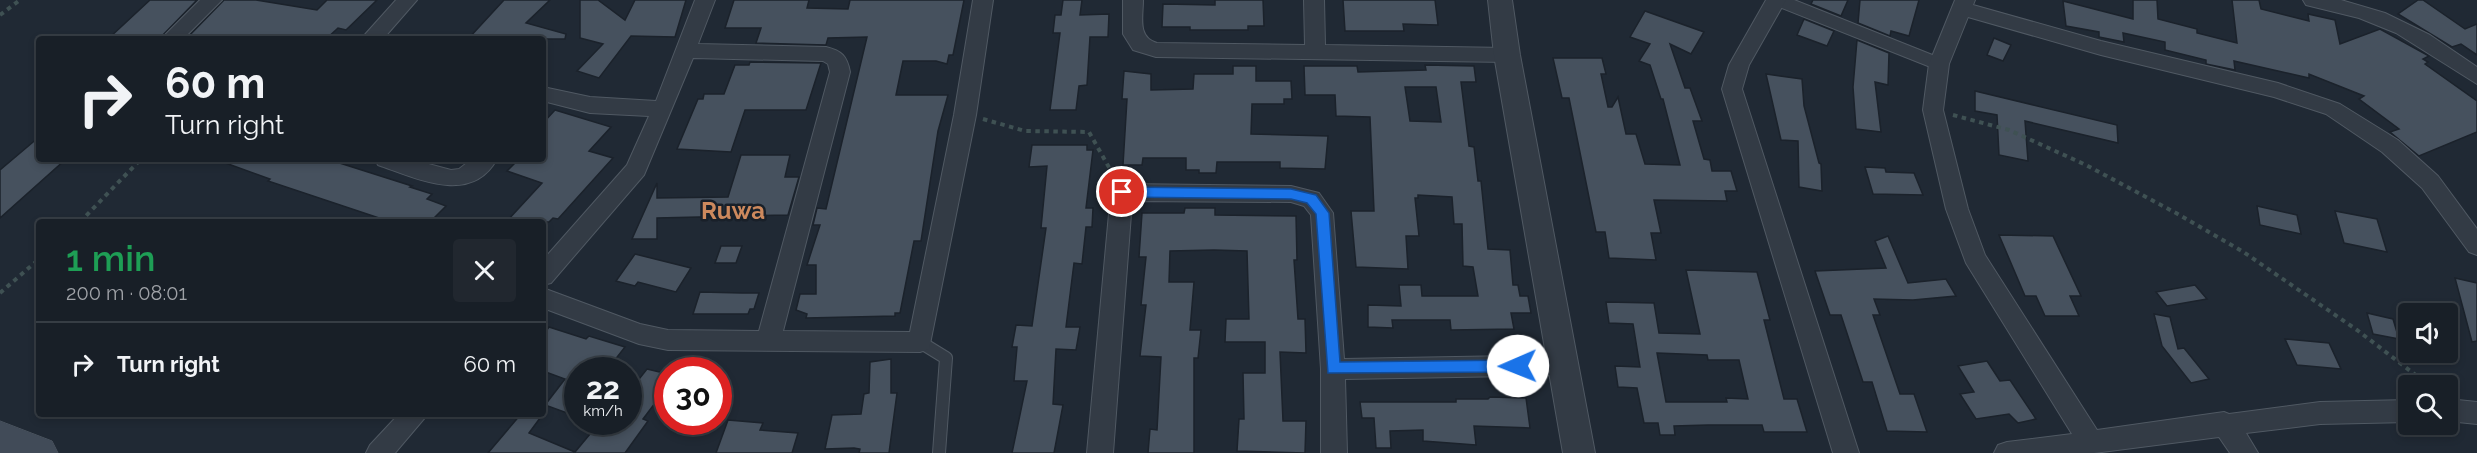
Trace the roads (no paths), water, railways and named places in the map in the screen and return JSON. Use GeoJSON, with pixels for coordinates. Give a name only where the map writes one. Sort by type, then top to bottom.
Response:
{"type":"FeatureCollection","features":[{"type":"Feature","properties":{"kind":"main road"},"geometry":{"type":"LineString","coordinates":[[0,437],[39,453]]}},
{"type":"Feature","properties":{"kind":"street"},"geometry":{"type":"LineString","coordinates":[[174,36],[212,0]]}},
{"type":"Feature","properties":{"kind":"street"},"geometry":{"type":"LineString","coordinates":[[374,36],[407,0]]}},
{"type":"Feature","properties":{"kind":"street"},"geometry":{"type":"LineString","coordinates":[[546,273],[636,169],[663,109],[705,0]]}},
{"type":"Feature","properties":{"kind":"street"},"geometry":{"type":"LineString","coordinates":[[546,299],[639,334],[668,340],[920,342],[965,115],[983,0]]}},
{"type":"Feature","properties":{"kind":"street"},"geometry":{"type":"LineString","coordinates":[[1133,0],[1133,34],[1140,45],[1156,50],[1507,55]]}},
{"type":"Feature","properties":{"kind":"street"},"geometry":{"type":"LineString","coordinates":[[1314,0],[1315,52]]}},
{"type":"Feature","properties":{"kind":"street"},"geometry":{"type":"LineString","coordinates":[[1500,0],[1507,55],[1579,453]]}},
{"type":"Feature","properties":{"kind":"street"},"geometry":{"type":"LineString","coordinates":[[1777,0],[1739,65],[1732,89],[1846,453]]}},
{"type":"Feature","properties":{"kind":"street"},"geometry":{"type":"LineString","coordinates":[[2313,0],[2360,11],[2393,24],[2416,36],[2477,77]]}},
{"type":"Feature","properties":{"kind":"street"},"geometry":{"type":"LineString","coordinates":[[2091,442],[1974,257],[1957,209],[1933,110],[1939,64],[1963,4],[2101,48],[2278,90],[2333,109],[2390,146],[2430,182],[2477,246]]}},
{"type":"Feature","properties":{"kind":"street"},"geometry":{"type":"LineString","coordinates":[[685,51],[826,54],[838,60],[840,72],[768,340]]}},
{"type":"Feature","properties":{"kind":"street"},"geometry":{"type":"LineString","coordinates":[[546,98],[590,105],[663,109]]}},
{"type":"Feature","properties":{"kind":"street"},"geometry":{"type":"LineString","coordinates":[[397,162],[460,178],[471,173],[483,162]]}},
{"type":"Feature","properties":{"kind":"street"},"geometry":{"type":"LineString","coordinates":[[1100,453],[1122,192],[1291,194],[1311,199],[1322,213],[1333,369],[1334,453]]}},
{"type":"Feature","properties":{"kind":"street"},"geometry":{"type":"LineString","coordinates":[[1333,369],[1564,365]]}},
{"type":"Feature","properties":{"kind":"street"},"geometry":{"type":"LineString","coordinates":[[2007,453],[2224,423],[2320,413],[2398,411]]}},
{"type":"Feature","properties":{"kind":"street"},"geometry":{"type":"LineString","coordinates":[[2458,411],[2477,413]]}},
{"type":"Feature","properties":{"kind":"street"},"geometry":{"type":"LineString","coordinates":[[379,453],[413,417]]}},
{"type":"Feature","properties":{"kind":"street"},"geometry":{"type":"LineString","coordinates":[[2224,423],[2245,453]]}},
{"type":"Feature","properties":{"kind":"lane"},"geometry":{"type":"LineString","coordinates":[[1777,0],[1939,64]]}},
{"type":"Feature","properties":{"kind":"lane"},"geometry":{"type":"LineString","coordinates":[[920,342],[946,358],[939,453]]}},
{"type":"Feature","properties":{"kind":"district","name":"Ruwa"},"geometry":{"type":"Point","coordinates":[733,211]}}]}
